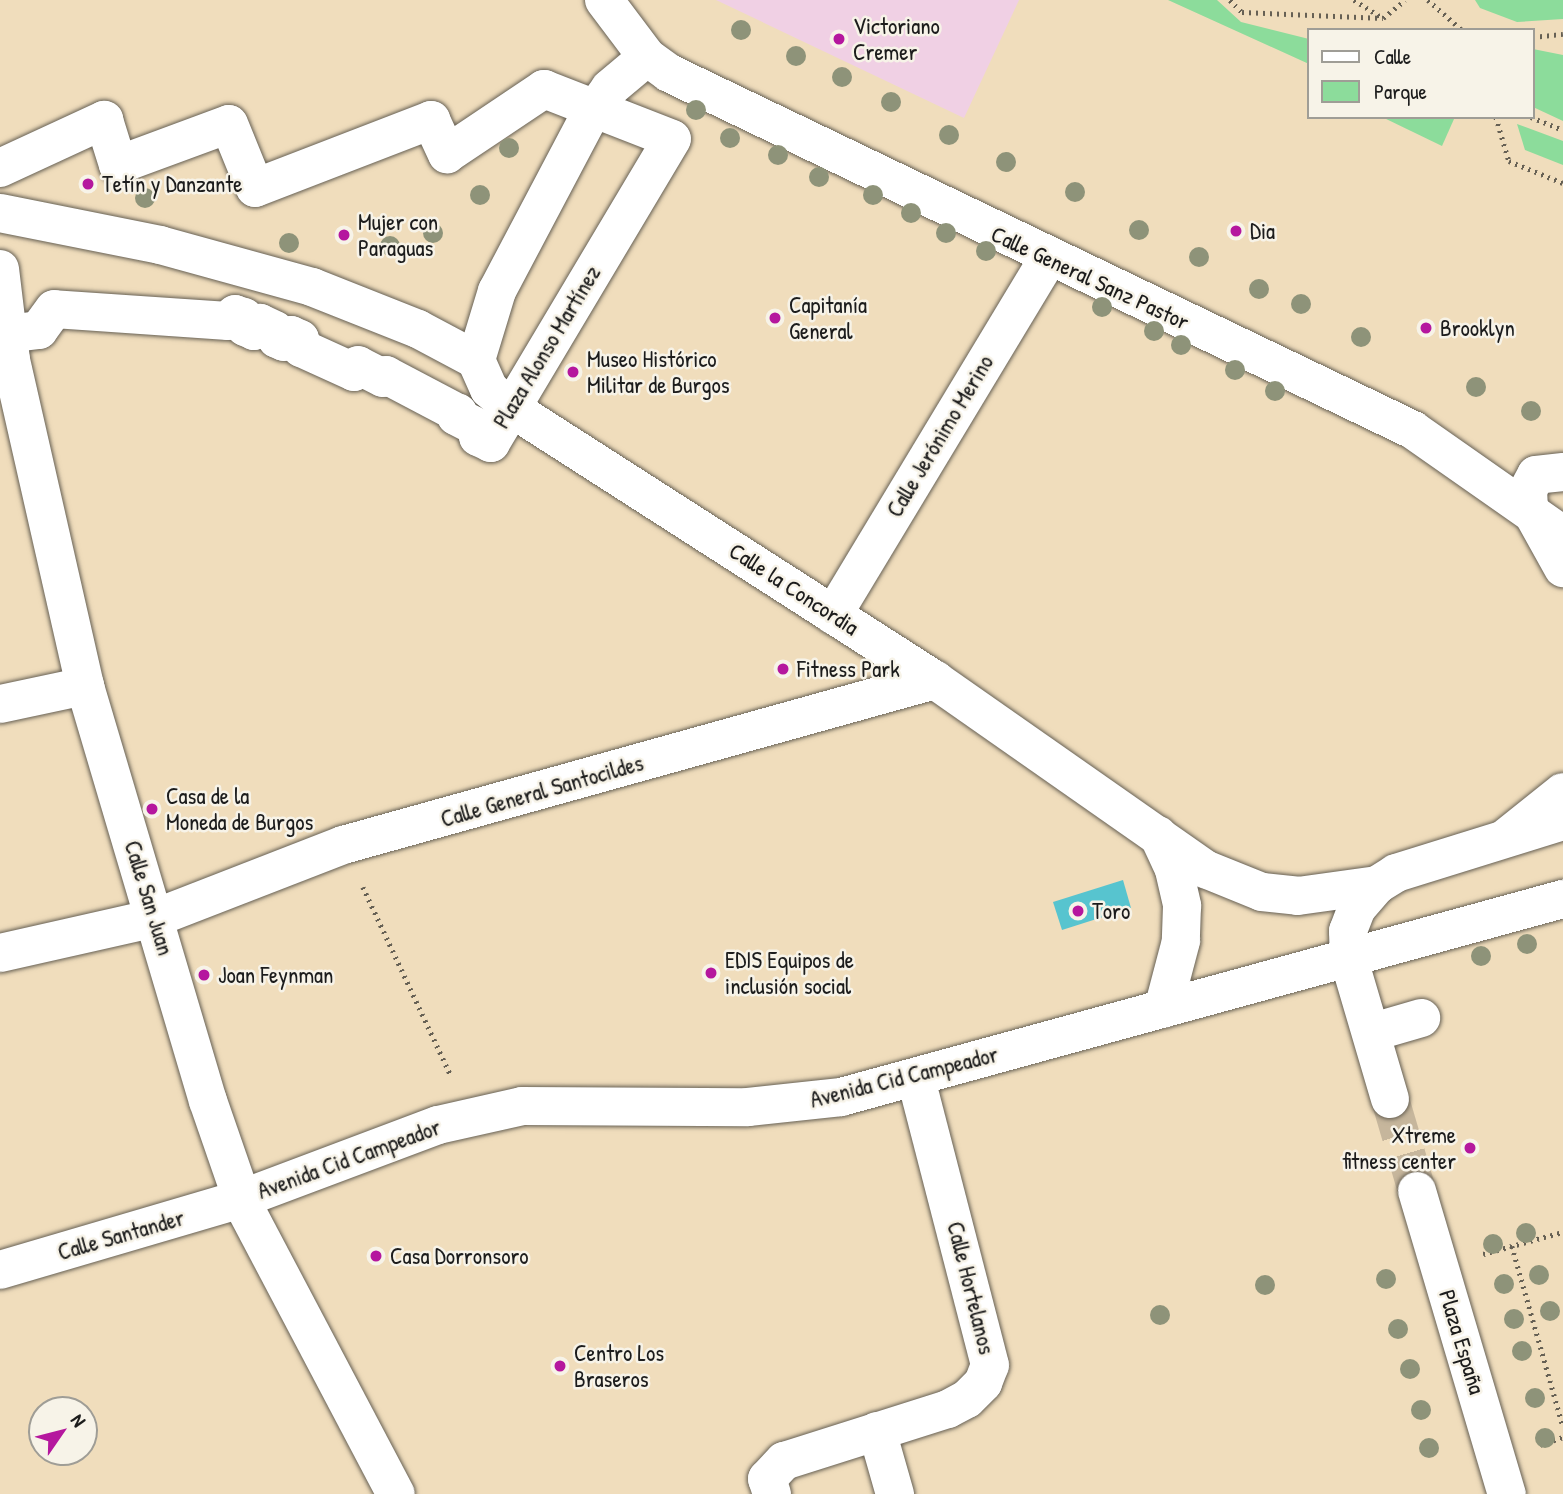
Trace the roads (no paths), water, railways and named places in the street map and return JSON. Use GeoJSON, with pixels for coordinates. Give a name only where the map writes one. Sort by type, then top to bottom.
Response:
{"type":"FeatureCollection","features":[{"type":"Feature","properties":{"kind":"street"},"geometry":{"type":"LineString","coordinates":[[0,213],[160,244],[312,287],[418,329],[476,360],[497,291],[595,108],[610,89],[647,57],[604,0]]}},
{"type":"Feature","properties":{"kind":"street","name":"Calle General Sanz Pastor"},"geometry":{"type":"LineString","coordinates":[[647,57],[717,99],[1413,430],[1529,507],[1563,535]]}},
{"type":"Feature","properties":{"kind":"street","name":"Plaza Alonso Martínez"},"geometry":{"type":"LineString","coordinates":[[0,168],[104,120],[118,165],[229,124],[254,188],[431,120],[447,154],[544,89],[672,139],[491,443],[478,437],[483,430],[456,416],[458,413],[386,375],[383,378],[358,365],[355,372],[301,348],[300,339],[291,335],[284,342],[276,339],[275,330],[260,323],[254,331],[245,327],[244,317],[234,313],[228,321],[54,309],[39,330],[5,347]]}},
{"type":"Feature","properties":{"kind":"street","name":"Calle Jerónimo Merino"},"geometry":{"type":"LineString","coordinates":[[834,615],[1048,258]]}},
{"type":"Feature","properties":{"kind":"street","name":"Calle San Juan"},"geometry":{"type":"LineString","coordinates":[[0,269],[5,347],[85,686],[241,1199],[396,1494]]}},
{"type":"Feature","properties":{"kind":"street","name":"Calle la Concordia"},"geometry":{"type":"LineString","coordinates":[[476,360],[489,390],[511,408],[935,680],[1205,869],[1262,892],[1298,896],[1377,885]]}},
{"type":"Feature","properties":{"kind":"street"},"geometry":{"type":"LineString","coordinates":[[1529,507],[1528,489],[1536,475],[1563,472]]}},
{"type":"Feature","properties":{"kind":"street","name":"Calle General Sanz Pastor"},"geometry":{"type":"LineString","coordinates":[[1529,507],[1563,568]]}},
{"type":"Feature","properties":{"kind":"street","name":"Calle General Santocildes"},"geometry":{"type":"LineString","coordinates":[[0,953],[155,918],[343,845],[935,680]]}},
{"type":"Feature","properties":{"kind":"street"},"geometry":{"type":"LineString","coordinates":[[0,704],[85,686]]}},
{"type":"Feature","properties":{"kind":"street"},"geometry":{"type":"LineString","coordinates":[[1504,839],[1563,792]]}},
{"type":"Feature","properties":{"kind":"street"},"geometry":{"type":"LineString","coordinates":[[1390,1099],[1349,960],[1349,932],[1357,908],[1377,885],[1427,862],[1563,821]]}},
{"type":"Feature","properties":{"kind":"street"},"geometry":{"type":"LineString","coordinates":[[1157,833],[1174,870],[1182,906],[1181,941],[1163,1009]]}},
{"type":"Feature","properties":{"kind":"street","name":"Avenida Cid Campeador"},"geometry":{"type":"LineString","coordinates":[[241,1199],[438,1125],[522,1105],[800,1103],[916,1078],[1349,960],[1563,898]]}},
{"type":"Feature","properties":{"kind":"street"},"geometry":{"type":"LineString","coordinates":[[1380,1030],[1421,1018]]}},
{"type":"Feature","properties":{"kind":"street","name":"Calle Hortelanos"},"geometry":{"type":"LineString","coordinates":[[772,1494],[767,1479],[784,1461],[967,1399],[983,1383],[990,1366],[916,1078]]}},
{"type":"Feature","properties":{"kind":"street","name":"Plaza España"},"geometry":{"type":"LineString","coordinates":[[1417,1191],[1507,1494]]}},
{"type":"Feature","properties":{"kind":"street","name":"Calle Santander"},"geometry":{"type":"LineString","coordinates":[[0,1270],[241,1199]]}},
{"type":"Feature","properties":{"kind":"street"},"geometry":{"type":"LineString","coordinates":[[877,1431],[895,1494]]}},
{"type":"Feature","properties":{"kind":"water"},"geometry":{"type":"Polygon","coordinates":[[[1123,880],[1131,908],[1062,930],[1053,902],[1123,880]]]}},
{"type":"Feature","properties":{"kind":"tunnel"},"geometry":{"type":"LineString","coordinates":[[1390,1099],[1417,1191]]}},
{"type":"Feature","properties":{"kind":"place","name":"Victoriano Cremer"},"geometry":{"type":"Point","coordinates":[839,39]}},
{"type":"Feature","properties":{"kind":"place","name":"Tetín y Danzante"},"geometry":{"type":"Point","coordinates":[88,184]}},
{"type":"Feature","properties":{"kind":"place","name":"Dia"},"geometry":{"type":"Point","coordinates":[1236,231]}},
{"type":"Feature","properties":{"kind":"place","name":"Mujer con Paraguas"},"geometry":{"type":"Point","coordinates":[344,235]}},
{"type":"Feature","properties":{"kind":"place","name":"Capitanía General"},"geometry":{"type":"Point","coordinates":[775,318]}},
{"type":"Feature","properties":{"kind":"place","name":"Brooklyn"},"geometry":{"type":"Point","coordinates":[1426,328]}},
{"type":"Feature","properties":{"kind":"place","name":"Museo Histórico Militar de Burgos"},"geometry":{"type":"Point","coordinates":[573,372]}},
{"type":"Feature","properties":{"kind":"place","name":"Fitness Park"},"geometry":{"type":"Point","coordinates":[783,669]}},
{"type":"Feature","properties":{"kind":"place","name":"Casa de la Moneda de Burgos"},"geometry":{"type":"Point","coordinates":[152,809]}},
{"type":"Feature","properties":{"kind":"place","name":"Toro"},"geometry":{"type":"Point","coordinates":[1078,911]}},
{"type":"Feature","properties":{"kind":"place","name":"EDIS Equipos de inclusión social"},"geometry":{"type":"Point","coordinates":[711,973]}},
{"type":"Feature","properties":{"kind":"place","name":"Joan Feynman"},"geometry":{"type":"Point","coordinates":[204,975]}},
{"type":"Feature","properties":{"kind":"place","name":"Xtreme fitness center"},"geometry":{"type":"Point","coordinates":[1470,1148]}},
{"type":"Feature","properties":{"kind":"place","name":"Casa Dorronsoro"},"geometry":{"type":"Point","coordinates":[376,1256]}},
{"type":"Feature","properties":{"kind":"place","name":"Centro Los Braseros"},"geometry":{"type":"Point","coordinates":[560,1366]}}]}
